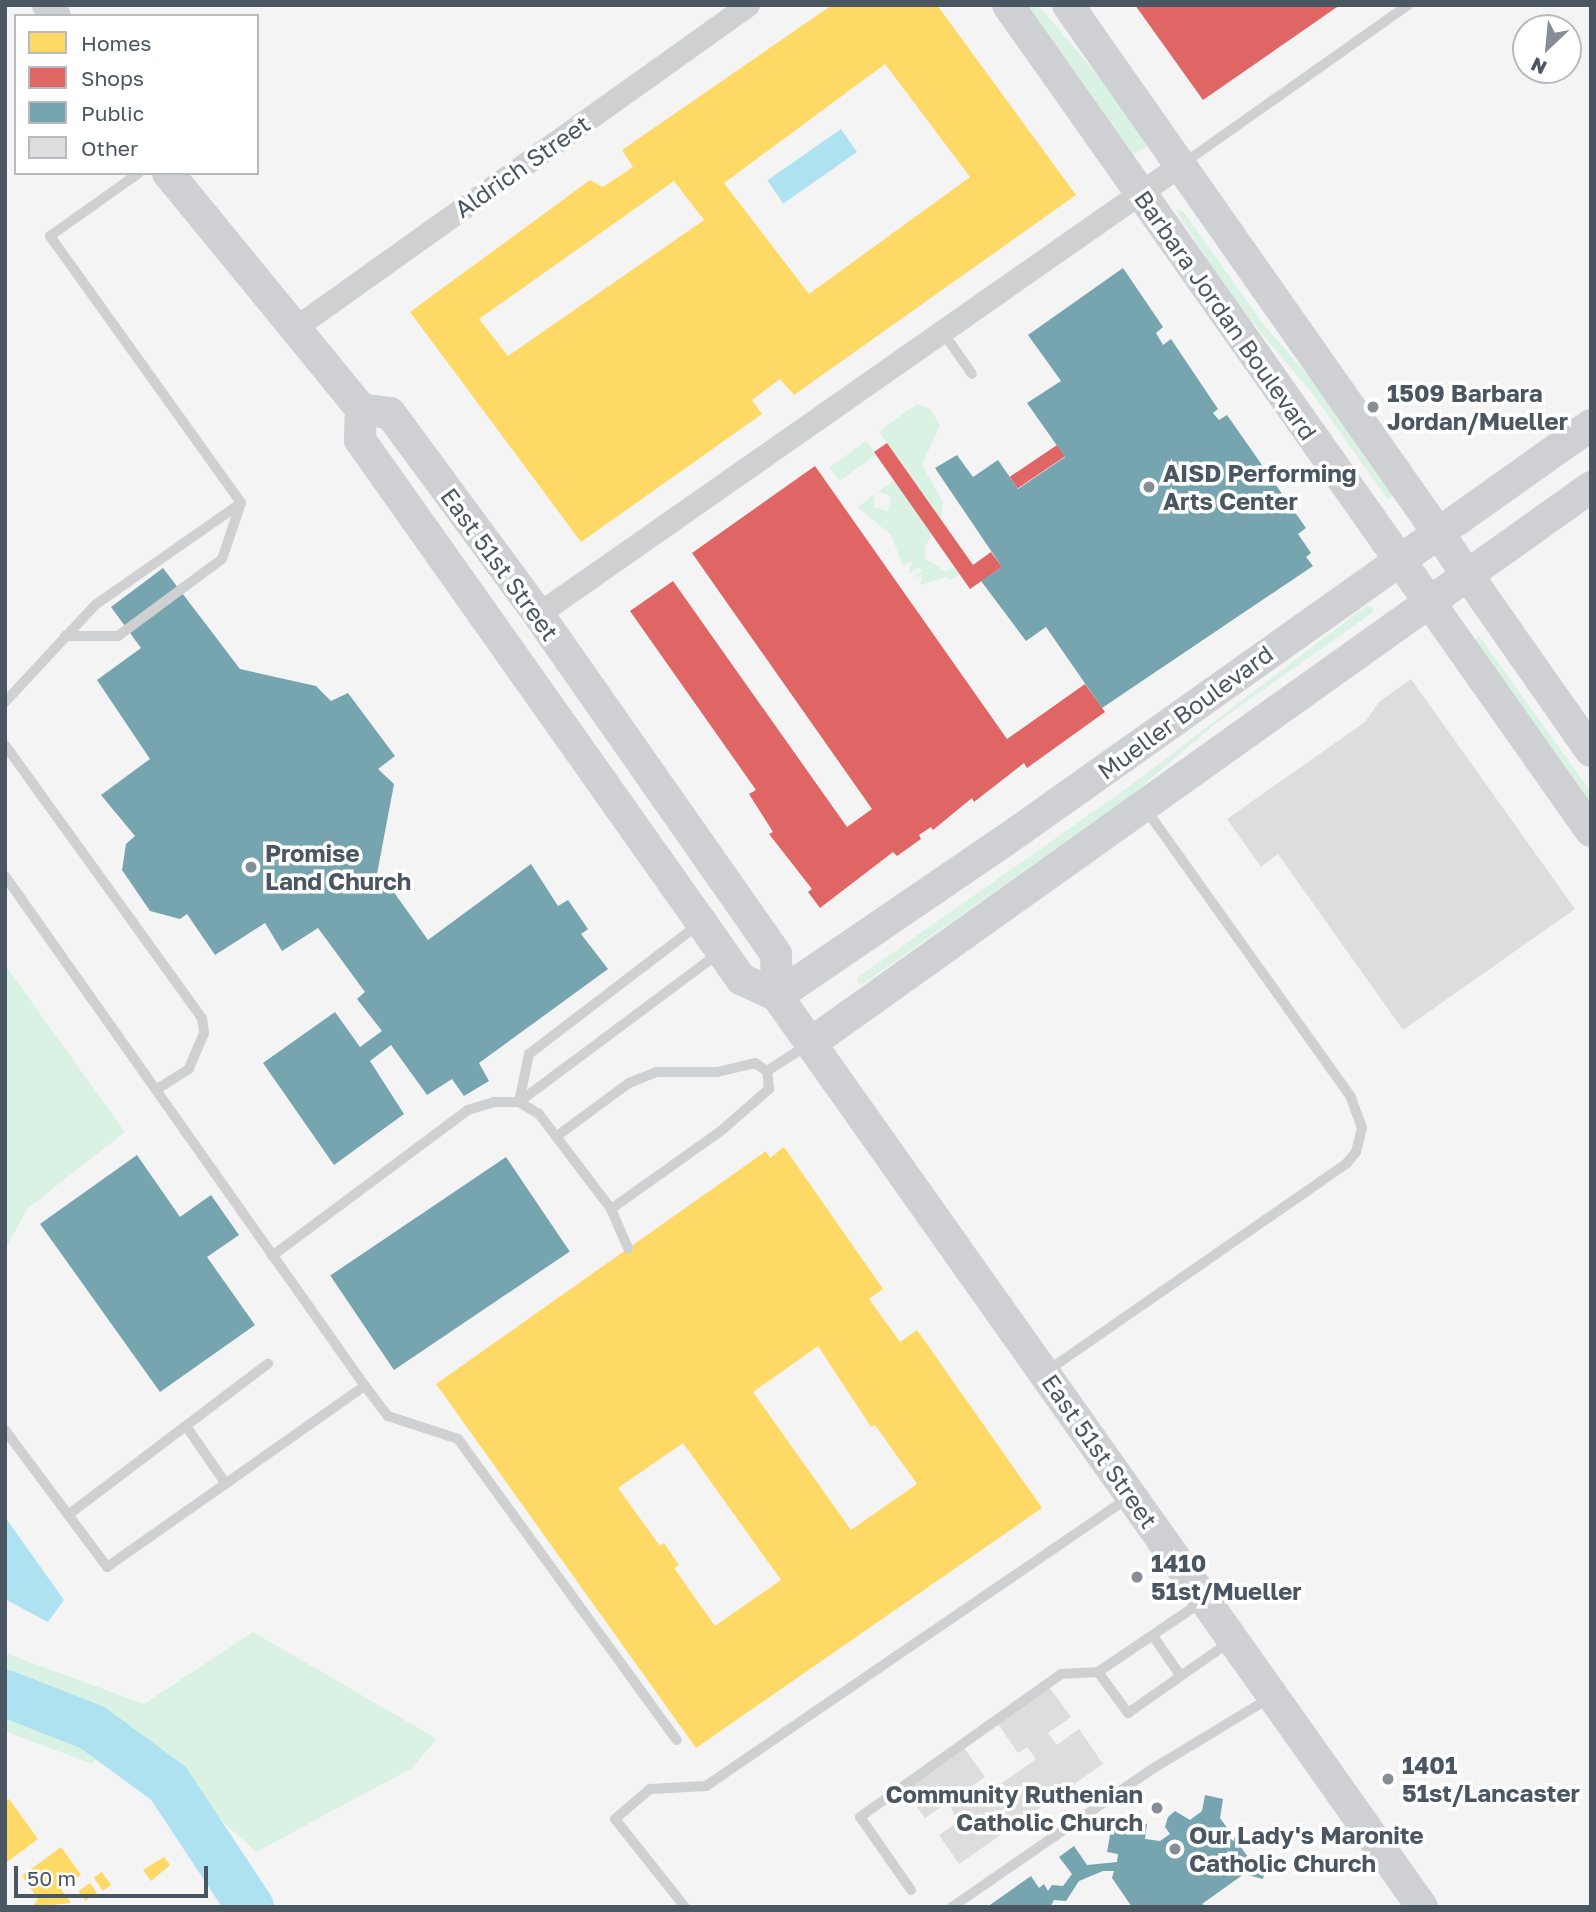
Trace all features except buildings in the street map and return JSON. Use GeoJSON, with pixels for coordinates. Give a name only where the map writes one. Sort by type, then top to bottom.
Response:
{"type":"FeatureCollection","features":[{"type":"Feature","properties":{"kind":"street","name":"Aldrich Street"},"geometry":{"type":"LineString","coordinates":[[296,327],[748,5]]}},
{"type":"Feature","properties":{"kind":"street","name":"Barbara Jordan Boulevard"},"geometry":{"type":"LineString","coordinates":[[1008,5],[1591,831]]}},
{"type":"Feature","properties":{"kind":"street","name":"Barbara Jordan Boulevard"},"geometry":{"type":"LineString","coordinates":[[1068,5],[1591,751]]}},
{"type":"Feature","properties":{"kind":"street"},"geometry":{"type":"LineString","coordinates":[[538,614],[1180,165]]}},
{"type":"Feature","properties":{"kind":"street"},"geometry":{"type":"LineString","coordinates":[[170,175],[361,409]]}},
{"type":"Feature","properties":{"kind":"street","name":"East 51st Street"},"geometry":{"type":"LineString","coordinates":[[777,996],[776,954],[538,614],[390,413],[361,409],[360,440],[578,744],[741,979],[777,996],[1422,1907]]}},
{"type":"Feature","properties":{"kind":"street","name":"Mueller Boulevard"},"geometry":{"type":"LineString","coordinates":[[777,996],[1020,830],[1436,532],[1591,425]]}},
{"type":"Feature","properties":{"kind":"street","name":"Mueller Boulevard"},"geometry":{"type":"LineString","coordinates":[[811,1043],[1141,803],[1591,487]]}},
{"type":"Feature","properties":{"kind":"lane"},"geometry":{"type":"LineString","coordinates":[[1180,165],[1408,5]]}},
{"type":"Feature","properties":{"kind":"lane"},"geometry":{"type":"LineString","coordinates":[[136,175],[50,236],[241,503]]}},
{"type":"Feature","properties":{"kind":"lane"},"geometry":{"type":"LineString","coordinates":[[942,331],[972,374]]}},
{"type":"Feature","properties":{"kind":"lane"},"geometry":{"type":"LineString","coordinates":[[5,702],[95,606],[241,503]]}},
{"type":"Feature","properties":{"kind":"lane"},"geometry":{"type":"LineString","coordinates":[[65,636],[118,636],[222,559],[241,503]]}},
{"type":"Feature","properties":{"kind":"lane"},"geometry":{"type":"LineString","coordinates":[[5,746],[202,1018],[204,1033],[189,1069],[156,1090]]}},
{"type":"Feature","properties":{"kind":"lane"},"geometry":{"type":"LineString","coordinates":[[1044,1373],[1347,1163],[1356,1152],[1362,1128],[1351,1097],[1141,803]]}},
{"type":"Feature","properties":{"kind":"lane"},"geometry":{"type":"LineString","coordinates":[[5,876],[388,1416],[458,1439],[677,1740]]}},
{"type":"Feature","properties":{"kind":"lane"},"geometry":{"type":"LineString","coordinates":[[519,1102],[529,1054],[701,922]]}},
{"type":"Feature","properties":{"kind":"lane"},"geometry":{"type":"LineString","coordinates":[[519,1102],[722,951]]}},
{"type":"Feature","properties":{"kind":"lane"},"geometry":{"type":"LineString","coordinates":[[767,1071],[811,1043]]}},
{"type":"Feature","properties":{"kind":"lane"},"geometry":{"type":"LineString","coordinates":[[557,1136],[629,1083],[656,1072],[717,1072],[755,1063],[767,1071],[769,1089],[722,1130],[611,1209]]}},
{"type":"Feature","properties":{"kind":"lane"},"geometry":{"type":"LineString","coordinates":[[272,1256],[468,1110],[494,1102],[519,1102],[539,1114],[611,1209],[628,1248]]}},
{"type":"Feature","properties":{"kind":"lane"},"geometry":{"type":"LineString","coordinates":[[68,1515],[268,1364]]}},
{"type":"Feature","properties":{"kind":"lane"},"geometry":{"type":"LineString","coordinates":[[5,1430],[107,1567],[365,1386]]}},
{"type":"Feature","properties":{"kind":"lane"},"geometry":{"type":"LineString","coordinates":[[186,1426],[226,1484]]}},
{"type":"Feature","properties":{"kind":"lane"},"geometry":{"type":"LineString","coordinates":[[685,1907],[615,1819],[650,1789],[706,1786],[1131,1496]]}},
{"type":"Feature","properties":{"kind":"lane"},"geometry":{"type":"LineString","coordinates":[[911,1890],[860,1817],[1061,1674],[1098,1671],[1205,1600]]}},
{"type":"Feature","properties":{"kind":"lane"},"geometry":{"type":"LineString","coordinates":[[1153,1636],[1180,1675]]}},
{"type":"Feature","properties":{"kind":"lane"},"geometry":{"type":"LineString","coordinates":[[1098,1671],[1128,1713],[1233,1639]]}},
{"type":"Feature","properties":{"kind":"lane"},"geometry":{"type":"LineString","coordinates":[[952,1907],[1149,1771],[1273,1696]]}},
{"type":"Feature","properties":{"kind":"green space"},"geometry":{"type":"Polygon","coordinates":[[[1027,5],[1038,5],[1112,92],[1147,143],[1146,148],[1132,154],[1027,5]]]}},
{"type":"Feature","properties":{"kind":"green space"},"geometry":{"type":"Polygon","coordinates":[[[1175,209],[1183,211],[1264,325],[1322,392],[1395,494],[1388,500],[1315,397],[1231,296],[1175,209]]]}},
{"type":"Feature","properties":{"kind":"green space"},"geometry":{"type":"Polygon","coordinates":[[[917,404],[930,409],[940,425],[922,465],[943,502],[941,521],[879,431],[917,404]]]}},
{"type":"Feature","properties":{"kind":"green space"},"geometry":{"type":"Polygon","coordinates":[[[866,441],[876,455],[840,481],[830,467],[866,441]]]}},
{"type":"Feature","properties":{"kind":"green space"},"geometry":{"type":"Polygon","coordinates":[[[894,480],[932,535],[924,548],[926,559],[945,571],[955,567],[960,574],[950,580],[947,577],[920,585],[922,575],[912,578],[922,571],[920,567],[908,574],[912,561],[903,566],[891,535],[858,507],[875,494],[873,507],[888,511],[891,496],[878,492],[894,480]]]}},
{"type":"Feature","properties":{"kind":"green space"},"geometry":{"type":"Polygon","coordinates":[[[1366,606],[1373,607],[1372,613],[1216,723],[1132,795],[863,984],[857,983],[858,977],[1127,788],[1366,606]]]}},
{"type":"Feature","properties":{"kind":"green space"},"geometry":{"type":"Polygon","coordinates":[[[1479,636],[1591,792],[1591,808],[1475,641],[1479,636]]]}},
{"type":"Feature","properties":{"kind":"green space"},"geometry":{"type":"Polygon","coordinates":[[[5,965],[125,1132],[28,1208],[5,1249],[5,965]]]}},
{"type":"Feature","properties":{"kind":"green space"},"geometry":{"type":"Polygon","coordinates":[[[253,1632],[437,1739],[412,1768],[256,1852],[123,1730],[92,1764],[5,1731],[5,1653],[144,1704],[253,1632]]]}},
{"type":"Feature","properties":{"kind":"water"},"geometry":{"type":"Polygon","coordinates":[[[841,129],[857,152],[783,204],[767,181],[841,129]]]}},
{"type":"Feature","properties":{"kind":"water"},"geometry":{"type":"Polygon","coordinates":[[[5,1517],[64,1600],[48,1622],[5,1599],[5,1517]]]}},
{"type":"Feature","properties":{"kind":"waterway"},"geometry":{"type":"LineString","coordinates":[[5,1693],[92,1727],[168,1783],[250,1907]]}},
{"type":"Feature","properties":{"kind":"place","name":"1509 Barbara Jordan/Mueller"},"geometry":{"type":"Point","coordinates":[1373,407]}},
{"type":"Feature","properties":{"kind":"place","name":"AISD Performing Arts Center"},"geometry":{"type":"Point","coordinates":[1149,487]}},
{"type":"Feature","properties":{"kind":"place","name":"Promise Land Church"},"geometry":{"type":"Point","coordinates":[251,867]}},
{"type":"Feature","properties":{"kind":"place","name":"1410 51st/Mueller"},"geometry":{"type":"Point","coordinates":[1137,1577]}},
{"type":"Feature","properties":{"kind":"place","name":"1401 51st/Lancaster"},"geometry":{"type":"Point","coordinates":[1388,1779]}},
{"type":"Feature","properties":{"kind":"place","name":"Community Ruthenian Catholic Church"},"geometry":{"type":"Point","coordinates":[1157,1808]}},
{"type":"Feature","properties":{"kind":"place","name":"Our Lady's Maronite Catholic Church"},"geometry":{"type":"Point","coordinates":[1175,1849]}}]}
